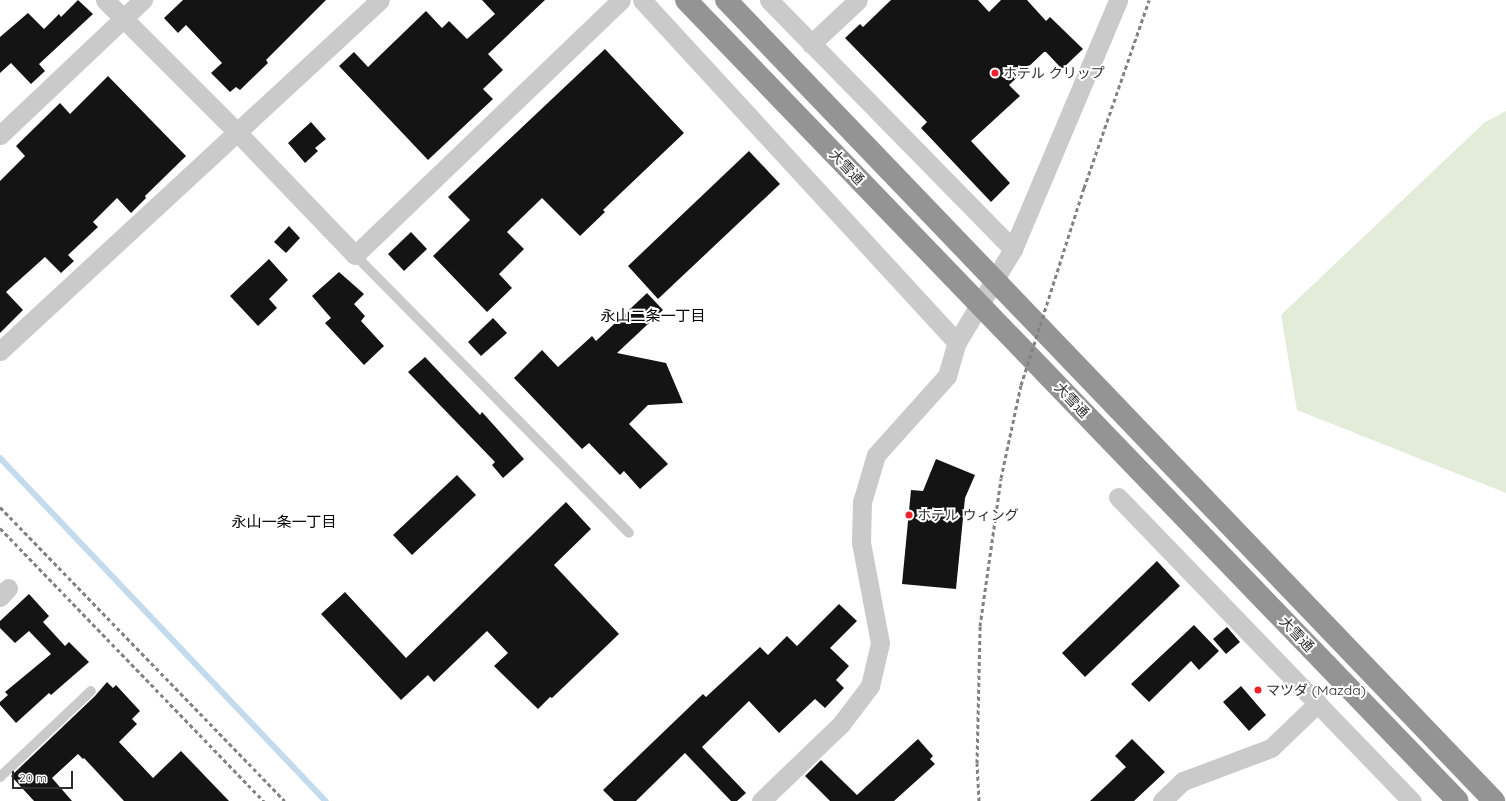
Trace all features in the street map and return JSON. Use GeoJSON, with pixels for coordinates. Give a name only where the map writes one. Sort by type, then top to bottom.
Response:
{"type":"FeatureCollection","features":[{"type":"Feature","properties":{"kind":"highway","name":"大雪通"},"geometry":{"type":"LineString","coordinates":[[686,0],[1458,801]]}},
{"type":"Feature","properties":{"kind":"highway","name":"大雪通"},"geometry":{"type":"LineString","coordinates":[[726,0],[1494,801]]}},
{"type":"Feature","properties":{"kind":"street"},"geometry":{"type":"LineString","coordinates":[[105,0],[237,132],[355,255],[621,0]]}},
{"type":"Feature","properties":{"kind":"street"},"geometry":{"type":"LineString","coordinates":[[0,135],[143,0]]}},
{"type":"Feature","properties":{"kind":"street"},"geometry":{"type":"LineString","coordinates":[[642,0],[957,342]]}},
{"type":"Feature","properties":{"kind":"street"},"geometry":{"type":"LineString","coordinates":[[769,0],[1013,249]]}},
{"type":"Feature","properties":{"kind":"street"},"geometry":{"type":"LineString","coordinates":[[811,44],[858,0]]}},
{"type":"Feature","properties":{"kind":"street"},"geometry":{"type":"LineString","coordinates":[[761,801],[841,724],[870,686],[880,643],[861,542],[862,502],[876,455],[947,376],[957,342],[1013,249],[1118,0]]}},
{"type":"Feature","properties":{"kind":"street"},"geometry":{"type":"LineString","coordinates":[[0,351],[377,1]]}},
{"type":"Feature","properties":{"kind":"street"},"geometry":{"type":"LineString","coordinates":[[1118,497],[1412,801]]}},
{"type":"Feature","properties":{"kind":"street"},"geometry":{"type":"LineString","coordinates":[[1162,801],[1183,781],[1271,748],[1318,703]]}},
{"type":"Feature","properties":{"kind":"lane"},"geometry":{"type":"LineString","coordinates":[[355,255],[629,533]]}},
{"type":"Feature","properties":{"kind":"lane"},"geometry":{"type":"LineString","coordinates":[[0,776],[91,691]]}},
{"type":"Feature","properties":{"kind":"green space"},"geometry":{"type":"Polygon","coordinates":[[[1506,111],[1506,493],[1297,410],[1281,315],[1485,122],[1506,111]]]}},
{"type":"Feature","properties":{"kind":"building"},"geometry":{"type":"Polygon","coordinates":[[[78,0],[93,14],[39,64],[45,71],[31,84],[11,63],[0,73],[0,37],[28,13],[44,29],[59,14],[61,17],[78,0]]]}},
{"type":"Feature","properties":{"kind":"building"},"geometry":{"type":"Polygon","coordinates":[[[183,0],[326,0],[266,60],[268,63],[240,90],[236,87],[230,92],[211,73],[222,63],[186,25],[178,33],[164,18],[183,0]]]}},
{"type":"Feature","properties":{"kind":"building"},"geometry":{"type":"Polygon","coordinates":[[[482,0],[545,0],[488,54],[503,70],[483,89],[493,99],[428,160],[339,66],[354,52],[368,67],[426,11],[442,28],[449,21],[467,39],[495,14],[482,0]]]}},
{"type":"Feature","properties":{"kind":"building"},"geometry":{"type":"Polygon","coordinates":[[[891,0],[978,0],[989,12],[1001,0],[1027,0],[1046,21],[1050,17],[1083,49],[1062,69],[1046,52],[1044,52],[1009,85],[1020,96],[971,141],[1010,183],[991,202],[921,128],[927,122],[845,38],[860,24],[863,27],[891,0]]]}},
{"type":"Feature","properties":{"kind":"building"},"geometry":{"type":"Polygon","coordinates":[[[605,49],[684,133],[603,210],[605,212],[580,236],[542,198],[507,232],[524,249],[499,274],[512,288],[487,312],[433,256],[470,220],[448,197],[605,49]]]}},
{"type":"Feature","properties":{"kind":"building"},"geometry":{"type":"Polygon","coordinates":[[[108,76],[186,156],[145,196],[146,198],[131,213],[117,198],[93,222],[98,227],[68,255],[74,261],[61,273],[45,257],[6,292],[23,310],[0,333],[0,181],[25,156],[16,146],[60,103],[70,114],[108,76]]]}},
{"type":"Feature","properties":{"kind":"building"},"geometry":{"type":"Polygon","coordinates":[[[311,122],[326,139],[315,148],[318,151],[305,163],[288,143],[311,122]]]}},
{"type":"Feature","properties":{"kind":"building"},"geometry":{"type":"Polygon","coordinates":[[[749,151],[780,184],[658,299],[628,266],[749,151]]]}},
{"type":"Feature","properties":{"kind":"building"},"geometry":{"type":"Polygon","coordinates":[[[289,226],[300,238],[286,253],[274,242],[289,226]]]}},
{"type":"Feature","properties":{"kind":"building"},"geometry":{"type":"Polygon","coordinates":[[[411,232],[427,249],[404,271],[388,254],[411,232]]]}},
{"type":"Feature","properties":{"kind":"building"},"geometry":{"type":"Polygon","coordinates":[[[269,259],[288,280],[269,299],[277,308],[258,326],[230,296],[269,259]]]}},
{"type":"Feature","properties":{"kind":"building"},"geometry":{"type":"Polygon","coordinates":[[[339,272],[364,294],[354,304],[365,316],[361,321],[384,346],[364,365],[325,323],[331,318],[312,296],[339,272]]]}},
{"type":"Feature","properties":{"kind":"building"},"geometry":{"type":"Polygon","coordinates":[[[647,293],[663,310],[617,353],[666,363],[683,403],[648,405],[629,424],[668,464],[640,489],[624,471],[620,475],[589,443],[582,449],[514,378],[542,350],[558,367],[592,336],[596,341],[647,293]]]}},
{"type":"Feature","properties":{"kind":"building"},"geometry":{"type":"Polygon","coordinates":[[[493,318],[507,333],[481,356],[468,342],[493,318]]]}},
{"type":"Feature","properties":{"kind":"building"},"geometry":{"type":"Polygon","coordinates":[[[425,357],[480,415],[482,412],[524,459],[503,478],[492,465],[495,462],[408,372],[425,357]]]}},
{"type":"Feature","properties":{"kind":"building"},"geometry":{"type":"Polygon","coordinates":[[[936,459],[975,475],[965,498],[956,589],[902,584],[911,490],[923,491],[936,459]]]}},
{"type":"Feature","properties":{"kind":"building"},"geometry":{"type":"Polygon","coordinates":[[[457,475],[476,495],[412,555],[393,535],[457,475]]]}},
{"type":"Feature","properties":{"kind":"building"},"geometry":{"type":"Polygon","coordinates":[[[566,502],[591,529],[554,565],[619,634],[552,698],[550,697],[538,709],[494,666],[508,653],[487,631],[434,682],[428,675],[401,700],[321,614],[345,592],[406,658],[566,502]]]}},
{"type":"Feature","properties":{"kind":"building"},"geometry":{"type":"Polygon","coordinates":[[[1157,561],[1180,586],[1085,677],[1062,653],[1157,561]]]}},
{"type":"Feature","properties":{"kind":"building"},"geometry":{"type":"Polygon","coordinates":[[[29,594],[49,616],[43,622],[65,646],[69,642],[89,662],[51,695],[49,693],[16,723],[0,705],[0,702],[8,695],[5,692],[51,654],[29,631],[15,643],[0,628],[0,621],[29,594]]]}},
{"type":"Feature","properties":{"kind":"building"},"geometry":{"type":"Polygon","coordinates":[[[839,604],[857,621],[830,648],[849,666],[836,680],[844,688],[825,708],[815,699],[779,733],[749,701],[702,747],[746,793],[737,801],[731,801],[685,753],[636,801],[614,801],[603,790],[703,694],[706,697],[760,647],[768,655],[787,636],[797,646],[839,604]]]}},
{"type":"Feature","properties":{"kind":"building"},"geometry":{"type":"Polygon","coordinates":[[[1194,625],[1219,651],[1199,670],[1191,661],[1149,702],[1131,684],[1194,625]]]}},
{"type":"Feature","properties":{"kind":"building"},"geometry":{"type":"Polygon","coordinates":[[[1227,627],[1240,642],[1226,654],[1213,639],[1227,627]]]}},
{"type":"Feature","properties":{"kind":"building"},"geometry":{"type":"Polygon","coordinates":[[[107,682],[113,688],[116,685],[140,711],[132,719],[137,724],[119,742],[153,778],[181,751],[229,801],[124,801],[84,758],[83,759],[78,754],[52,778],[72,801],[34,801],[11,776],[95,696],[107,682]]]}},
{"type":"Feature","properties":{"kind":"building"},"geometry":{"type":"Polygon","coordinates":[[[1241,686],[1266,715],[1249,731],[1223,702],[1241,686]]]}},
{"type":"Feature","properties":{"kind":"building"},"geometry":{"type":"Polygon","coordinates":[[[918,739],[933,756],[930,759],[935,764],[894,801],[830,801],[805,776],[821,760],[857,795],[918,739]]]}},
{"type":"Feature","properties":{"kind":"building"},"geometry":{"type":"Polygon","coordinates":[[[1132,739],[1165,772],[1134,801],[1090,801],[1126,767],[1115,756],[1132,739]]]}},
{"type":"Feature","properties":{"kind":"waterway"},"geometry":{"type":"LineString","coordinates":[[0,458],[326,801]]}},
{"type":"Feature","properties":{"kind":"railway"},"geometry":{"type":"LineString","coordinates":[[979,801],[977,763],[980,626],[1001,478],[1021,385],[1084,188],[1149,0]]}},
{"type":"Feature","properties":{"kind":"railway"},"geometry":{"type":"LineString","coordinates":[[0,507],[285,801]]}},
{"type":"Feature","properties":{"kind":"railway"},"geometry":{"type":"LineString","coordinates":[[0,528],[264,801]]}},
{"type":"Feature","properties":{"kind":"place","name":"ホテル クリップ"},"geometry":{"type":"Point","coordinates":[995,73]}},
{"type":"Feature","properties":{"kind":"place","name":"ホテル ウィング"},"geometry":{"type":"Point","coordinates":[909,515]}},
{"type":"Feature","properties":{"kind":"place","name":"マツダ (Mazda)"},"geometry":{"type":"Point","coordinates":[1258,690]}},
{"type":"Feature","properties":{"kind":"district","name":"永山二条一丁目"},"geometry":{"type":"Point","coordinates":[653,316]}},
{"type":"Feature","properties":{"kind":"district","name":"永山一条一丁目"},"geometry":{"type":"Point","coordinates":[284,522]}}]}
